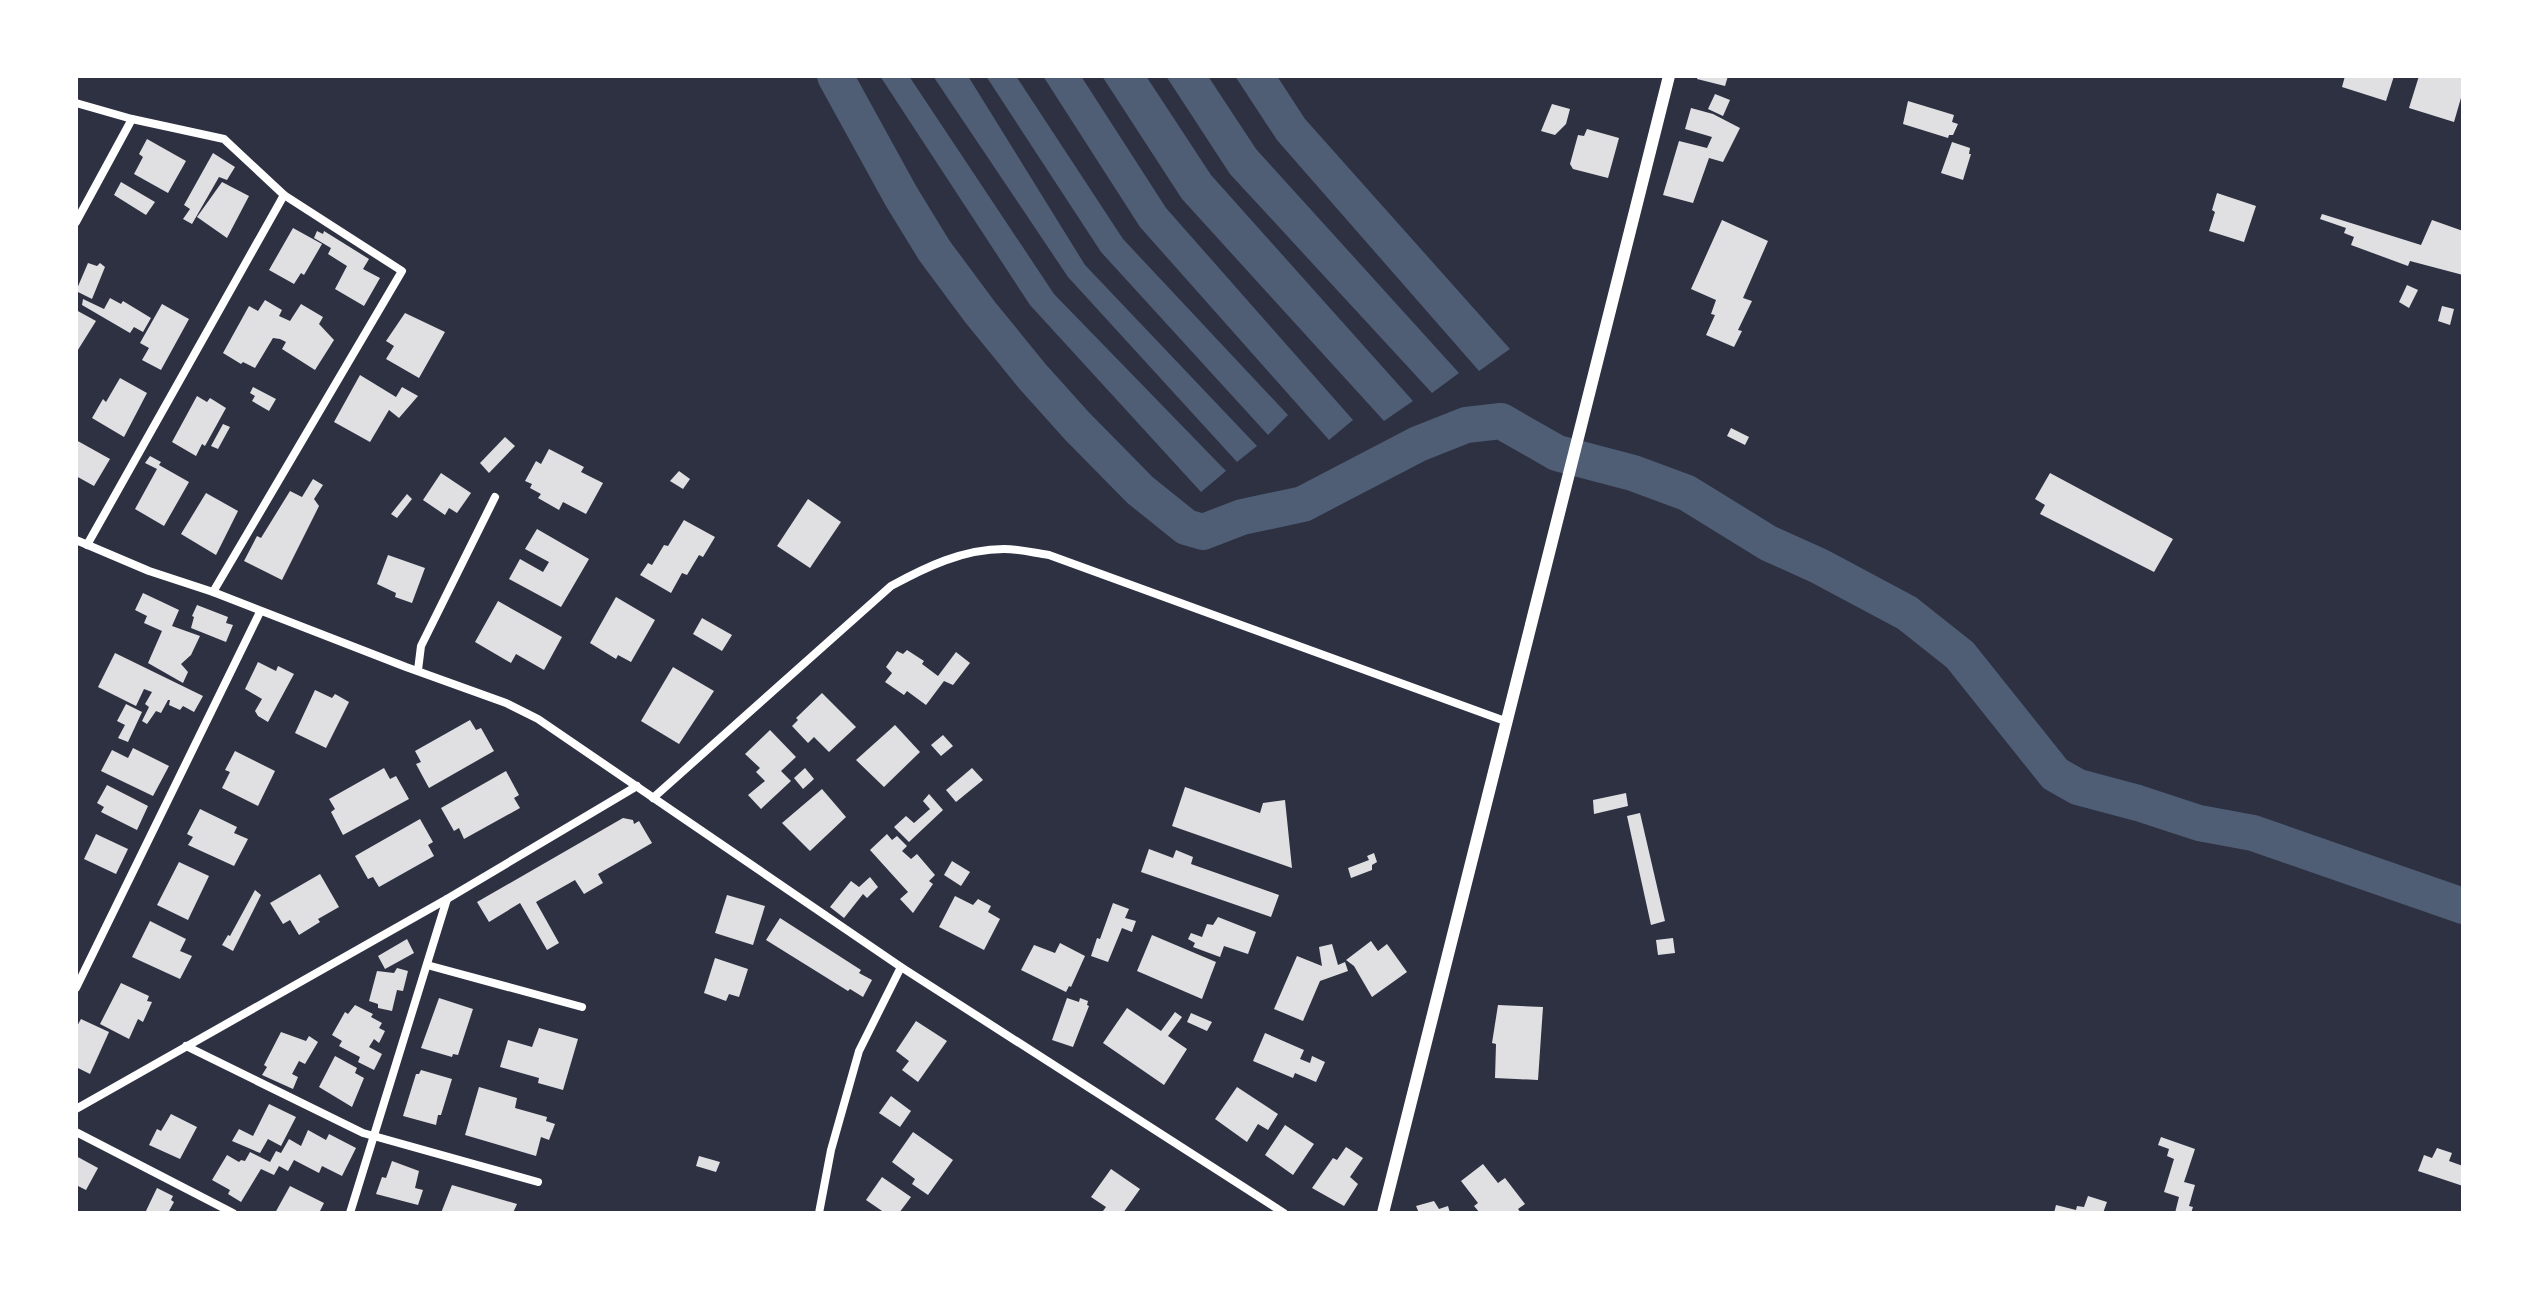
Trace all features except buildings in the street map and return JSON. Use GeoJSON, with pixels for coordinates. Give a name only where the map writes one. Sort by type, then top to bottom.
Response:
{"type":"FeatureCollection","features":[{"type":"Feature","properties":{"kind":"street"},"geometry":{"type":"LineString","coordinates":[[1383,1213],[1669,76]]}},
{"type":"Feature","properties":{"kind":"street"},"geometry":{"type":"LineString","coordinates":[[76,103],[224,139],[284,195],[402,271],[213,592]]}},
{"type":"Feature","properties":{"kind":"street"},"geometry":{"type":"LineString","coordinates":[[76,222],[132,119]]}},
{"type":"Feature","properties":{"kind":"street"},"geometry":{"type":"LineString","coordinates":[[87,545],[284,195]]}},
{"type":"Feature","properties":{"kind":"street"},"geometry":{"type":"LineString","coordinates":[[418,670],[421,646],[495,497]]}},
{"type":"Feature","properties":{"kind":"street"},"geometry":{"type":"LineString","coordinates":[[76,540],[149,571],[213,592],[506,703],[538,719],[901,967],[1284,1213]]}},
{"type":"Feature","properties":{"kind":"street"},"geometry":{"type":"LineString","coordinates":[[653,798],[891,586],[934,563],[970,553],[1005,549],[1049,555],[1505,721]]}},
{"type":"Feature","properties":{"kind":"street"},"geometry":{"type":"LineString","coordinates":[[76,988],[260,612]]}},
{"type":"Feature","properties":{"kind":"street"},"geometry":{"type":"LineString","coordinates":[[76,1109],[447,899],[637,786]]}},
{"type":"Feature","properties":{"kind":"street"},"geometry":{"type":"LineString","coordinates":[[350,1213],[447,899]]}},
{"type":"Feature","properties":{"kind":"street"},"geometry":{"type":"LineString","coordinates":[[427,965],[582,1007]]}},
{"type":"Feature","properties":{"kind":"street"},"geometry":{"type":"LineString","coordinates":[[819,1213],[831,1150],[859,1051],[901,967]]}},
{"type":"Feature","properties":{"kind":"street"},"geometry":{"type":"LineString","coordinates":[[186,1046],[363,1133],[538,1182]]}},
{"type":"Feature","properties":{"kind":"street"},"geometry":{"type":"LineString","coordinates":[[76,1132],[233,1213]]}},
{"type":"Feature","properties":{"kind":"water"},"geometry":{"type":"Polygon","coordinates":[[[880,76],[909,76],[1054,294],[1226,471],[1201,492],[1030,305],[880,76]]]}},
{"type":"Feature","properties":{"kind":"water"},"geometry":{"type":"Polygon","coordinates":[[[933,76],[968,76],[1085,265],[1257,446],[1237,462],[1068,277],[933,76]]]}},
{"type":"Feature","properties":{"kind":"water"},"geometry":{"type":"Polygon","coordinates":[[[986,76],[1016,76],[1123,239],[1288,415],[1268,435],[1101,252],[986,76]]]}},
{"type":"Feature","properties":{"kind":"water"},"geometry":{"type":"Polygon","coordinates":[[[1043,76],[1081,76],[1166,208],[1353,420],[1329,440],[1140,227],[1043,76]]]}},
{"type":"Feature","properties":{"kind":"water"},"geometry":{"type":"Polygon","coordinates":[[[1102,76],[1146,76],[1211,175],[1413,401],[1384,421],[1182,199],[1102,76]]]}},
{"type":"Feature","properties":{"kind":"water"},"geometry":{"type":"Polygon","coordinates":[[[1166,76],[1208,76],[1256,149],[1459,373],[1432,393],[1230,174],[1166,76]]]}},
{"type":"Feature","properties":{"kind":"water"},"geometry":{"type":"Polygon","coordinates":[[[1235,76],[1277,76],[1305,119],[1510,349],[1479,371],[1277,140],[1235,76]]]}},
{"type":"Feature","properties":{"kind":"waterway"},"geometry":{"type":"LineString","coordinates":[[835,76],[934,250],[980,312],[1077,426],[1140,490],[1186,527],[1203,532],[1242,517],[1303,504],[1418,444],[1466,425],[1501,421],[1557,453],[1633,473],[1687,493],[1768,543],[1907,613],[1960,655],[2055,774],[2078,787],[2199,823],[2253,833],[2463,906]]}}]}
